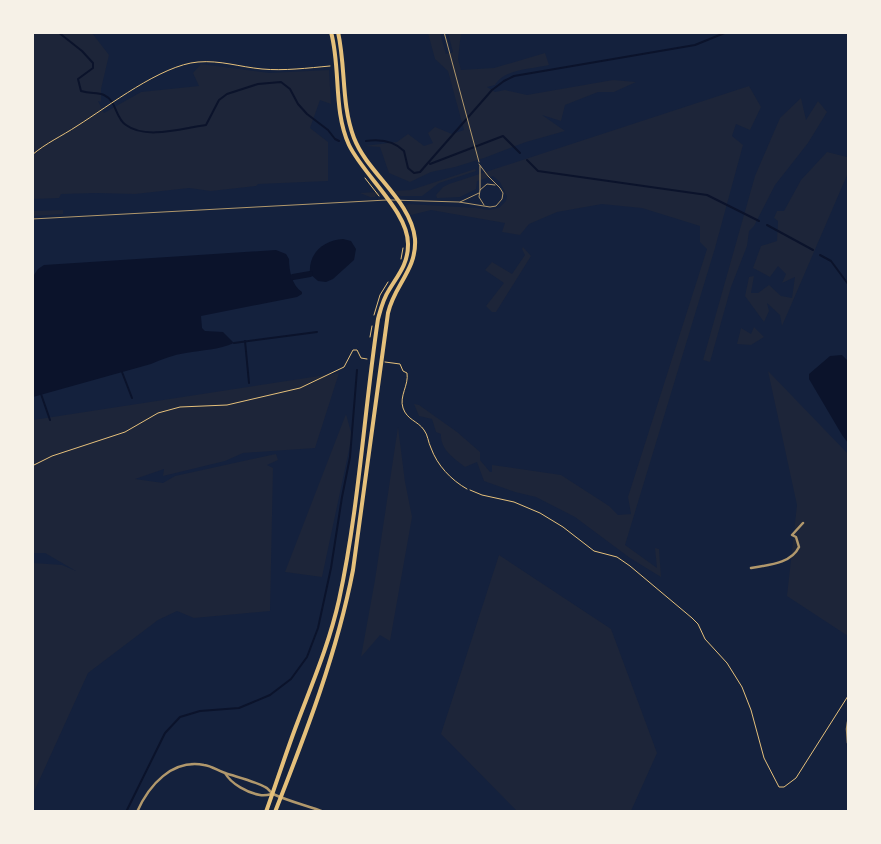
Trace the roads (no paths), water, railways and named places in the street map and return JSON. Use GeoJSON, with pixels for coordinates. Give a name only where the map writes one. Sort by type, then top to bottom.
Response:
{"type":"FeatureCollection","features":[{"type":"Feature","properties":{"kind":"main road"},"geometry":{"type":"LineString","coordinates":[[266,812],[295,729],[319,669],[332,626],[346,565],[378,319],[383,301],[402,271],[408,244],[406,228],[402,219],[354,153],[344,130],[331,32]]}},
{"type":"Feature","properties":{"kind":"main road"},"geometry":{"type":"LineString","coordinates":[[275,812],[326,673],[346,604],[353,570],[388,313],[392,299],[407,275],[414,254],[414,239],[409,218],[360,150],[354,138],[346,110],[342,56],[338,32]]}},
{"type":"Feature","properties":{"kind":"street"},"geometry":{"type":"LineString","coordinates":[[751,568],[785,560],[796,552],[798,546],[796,537],[792,535],[803,523]]}},
{"type":"Feature","properties":{"kind":"street"},"geometry":{"type":"LineString","coordinates":[[848,722],[848,743]]}},
{"type":"Feature","properties":{"kind":"street"},"geometry":{"type":"LineString","coordinates":[[137,812],[149,789],[161,777],[174,769],[198,764],[232,774],[265,787],[272,794]]}},
{"type":"Feature","properties":{"kind":"street"},"geometry":{"type":"LineString","coordinates":[[225,773],[228,780],[256,794],[262,796],[272,794],[281,796],[324,812]]}},
{"type":"Feature","properties":{"kind":"lane"},"geometry":{"type":"LineString","coordinates":[[444,32],[480,164],[480,200],[484,205]]}},
{"type":"Feature","properties":{"kind":"lane"},"geometry":{"type":"LineString","coordinates":[[32,219],[388,200],[459,202],[493,206],[500,202],[503,193],[480,164]]}},
{"type":"Feature","properties":{"kind":"lane"},"geometry":{"type":"LineString","coordinates":[[459,202],[480,191],[487,184],[498,186]]}},
{"type":"Feature","properties":{"kind":"waterway"},"geometry":{"type":"LineString","coordinates":[[58,32],[82,51],[93,63],[93,68],[78,79],[81,91],[104,95],[114,105],[122,122],[134,129],[144,132],[165,132],[206,125],[219,100],[227,94],[258,84],[281,82],[290,89],[298,104],[307,114],[339,141]]}},
{"type":"Feature","properties":{"kind":"waterway"},"geometry":{"type":"LineString","coordinates":[[366,141],[376,140],[396,145],[404,151],[408,168],[414,173],[420,172],[492,90],[514,76],[695,45],[727,32]]}},
{"type":"Feature","properties":{"kind":"waterway"},"geometry":{"type":"LineString","coordinates":[[430,164],[503,136],[520,153]]}},
{"type":"Feature","properties":{"kind":"waterway"},"geometry":{"type":"LineString","coordinates":[[527,160],[538,171],[707,195],[759,221]]}},
{"type":"Feature","properties":{"kind":"waterway"},"geometry":{"type":"LineString","coordinates":[[767,225],[813,250]]}},
{"type":"Feature","properties":{"kind":"waterway"},"geometry":{"type":"LineString","coordinates":[[820,255],[831,261],[848,284]]}},
{"type":"Feature","properties":{"kind":"waterway"},"geometry":{"type":"LineString","coordinates":[[293,277],[310,274]]}},
{"type":"Feature","properties":{"kind":"waterway"},"geometry":{"type":"LineString","coordinates":[[234,343],[317,332]]}},
{"type":"Feature","properties":{"kind":"waterway"},"geometry":{"type":"LineString","coordinates":[[245,341],[249,383]]}},
{"type":"Feature","properties":{"kind":"waterway"},"geometry":{"type":"LineString","coordinates":[[126,812],[165,733],[180,717],[200,711],[239,708],[270,695],[291,679],[307,657],[318,628],[331,568],[350,457],[357,370]]}},
{"type":"Feature","properties":{"kind":"waterway"},"geometry":{"type":"LineString","coordinates":[[122,372],[132,398]]}},
{"type":"Feature","properties":{"kind":"waterway"},"geometry":{"type":"LineString","coordinates":[[41,394],[50,420]]}}]}
